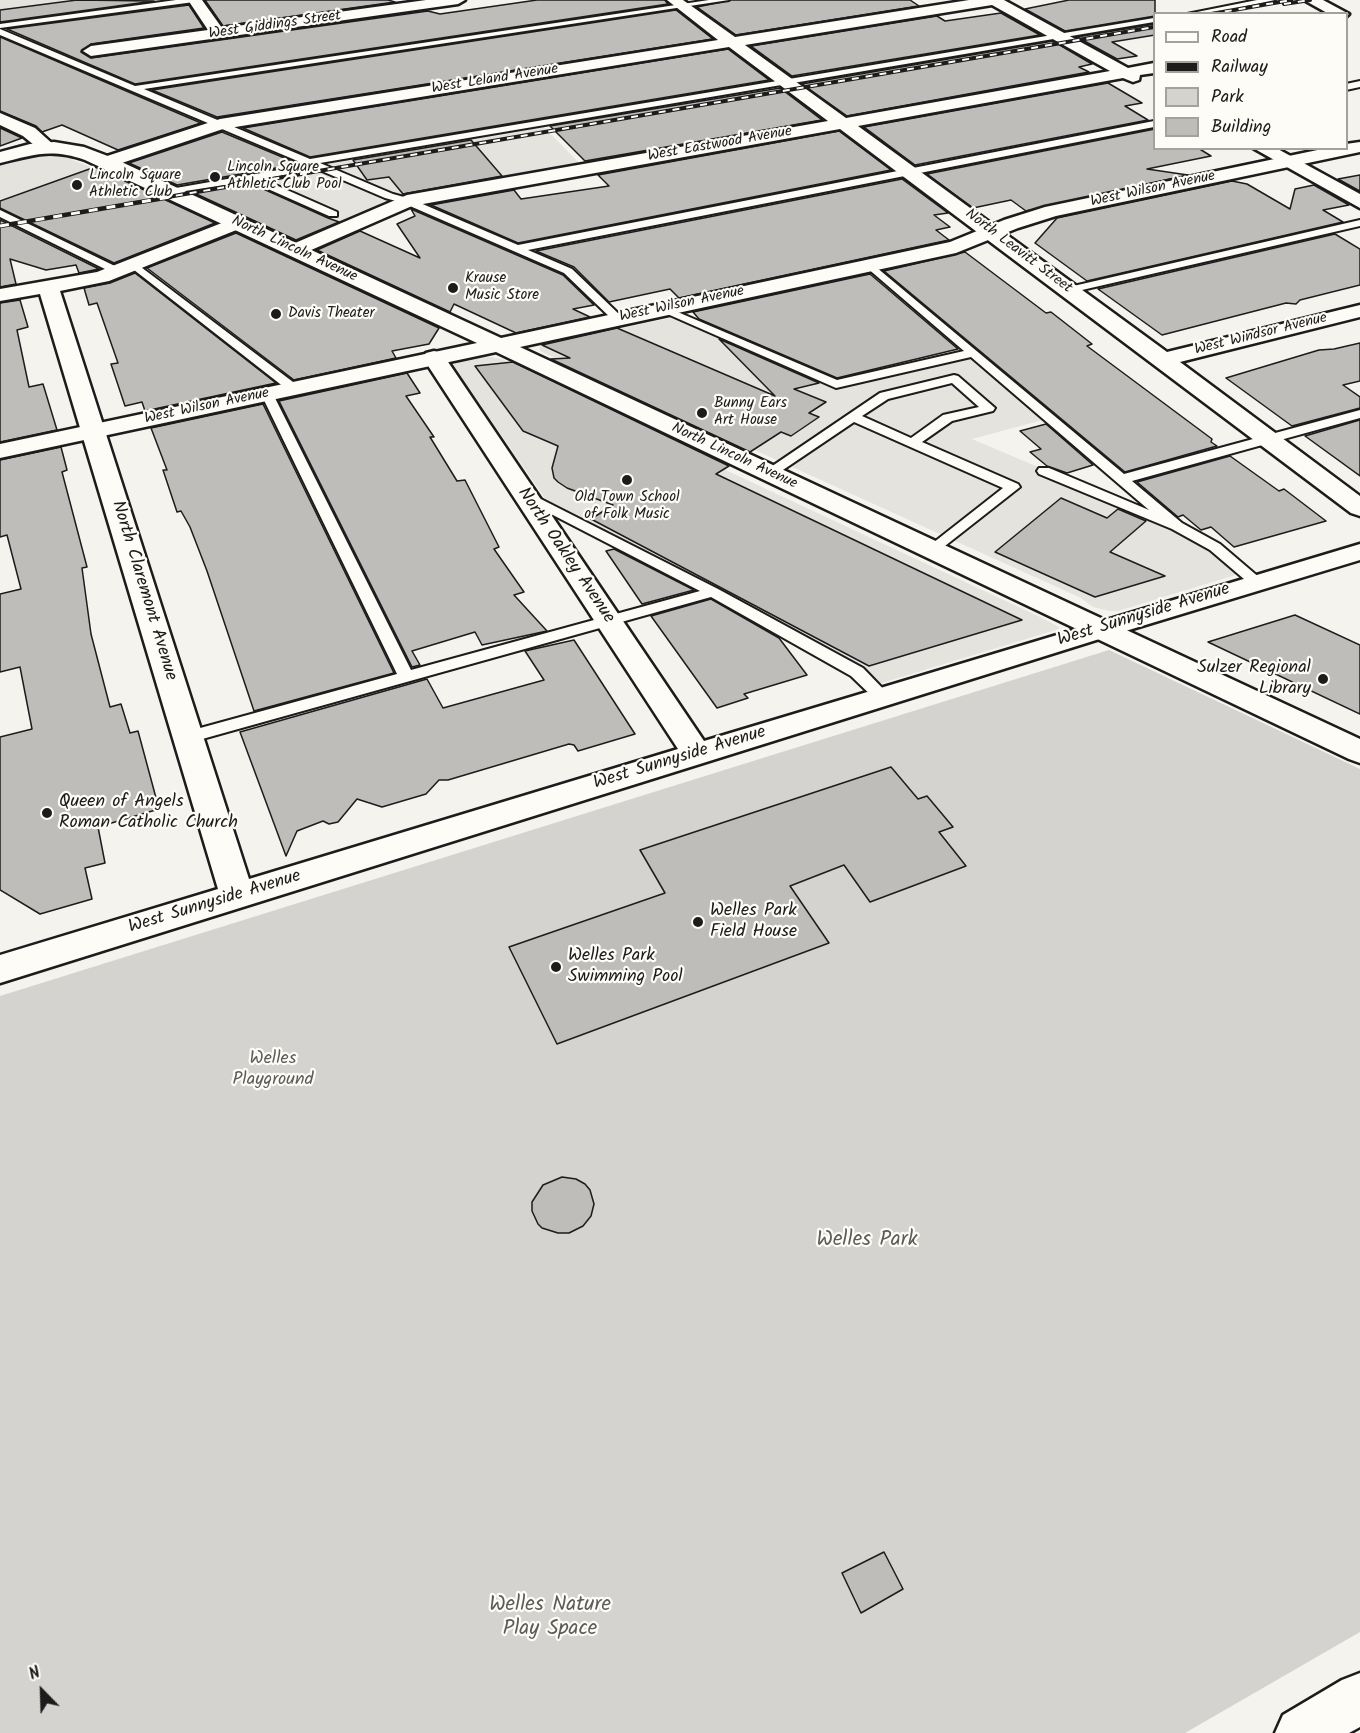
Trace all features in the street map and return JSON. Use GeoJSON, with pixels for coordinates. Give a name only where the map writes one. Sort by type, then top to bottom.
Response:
{"type":"FeatureCollection","features":[{"type":"Feature","properties":{"kind":"street"},"geometry":{"type":"LineString","coordinates":[[194,0],[218,34]]}},
{"type":"Feature","properties":{"kind":"street","name":"West Giddings Street"},"geometry":{"type":"LineString","coordinates":[[91,51],[459,0]]}},
{"type":"Feature","properties":{"kind":"street"},"geometry":{"type":"LineString","coordinates":[[995,0],[1146,84]]}},
{"type":"Feature","properties":{"kind":"street","name":"West Leland Avenue"},"geometry":{"type":"LineString","coordinates":[[107,162],[220,124],[995,0]]}},
{"type":"Feature","properties":{"kind":"street"},"geometry":{"type":"LineString","coordinates":[[1311,0],[1338,12]]}},
{"type":"Feature","properties":{"kind":"street","name":"North Leavitt Street"},"geometry":{"type":"LineString","coordinates":[[679,3],[992,232],[1360,508]]}},
{"type":"Feature","properties":{"kind":"street","name":"West Eastwood Avenue"},"geometry":{"type":"LineString","coordinates":[[295,250],[408,201],[1153,68]]}},
{"type":"Feature","properties":{"kind":"street"},"geometry":{"type":"LineString","coordinates":[[0,118],[29,132],[46,146]]}},
{"type":"Feature","properties":{"kind":"street"},"geometry":{"type":"LineString","coordinates":[[0,158],[46,146],[68,147],[107,162]]}},
{"type":"Feature","properties":{"kind":"street"},"geometry":{"type":"LineString","coordinates":[[1266,150],[1360,202]]}},
{"type":"Feature","properties":{"kind":"street","name":"West Wilson Avenue"},"geometry":{"type":"LineString","coordinates":[[0,451],[956,247],[1029,217],[1345,150]]}},
{"type":"Feature","properties":{"kind":"street","name":"North Lincoln Avenue"},"geometry":{"type":"LineString","coordinates":[[107,162],[1360,752]]}},
{"type":"Feature","properties":{"kind":"street"},"geometry":{"type":"LineString","coordinates":[[0,295],[102,277],[237,224]]}},
{"type":"Feature","properties":{"kind":"street","name":"North Claremont Avenue"},"geometry":{"type":"LineString","coordinates":[[48,286],[237,896]]}},
{"type":"Feature","properties":{"kind":"street","name":"West Windsor Avenue"},"geometry":{"type":"LineString","coordinates":[[1163,360],[1360,311]]}},
{"type":"Feature","properties":{"kind":"street","name":"North Oakley Avenue"},"geometry":{"type":"LineString","coordinates":[[434,358],[697,754]]}},
{"type":"Feature","properties":{"kind":"street","name":"West Sunnyside Avenue"},"geometry":{"type":"LineString","coordinates":[[0,969],[1099,630],[1360,552]]}},
{"type":"Feature","properties":{"kind":"lane"},"geometry":{"type":"LineString","coordinates":[[0,26],[194,0]]}},
{"type":"Feature","properties":{"kind":"lane"},"geometry":{"type":"LineString","coordinates":[[134,88],[679,3],[725,0]]}},
{"type":"Feature","properties":{"kind":"lane"},"geometry":{"type":"LineString","coordinates":[[1202,12],[1271,0]]}},
{"type":"Feature","properties":{"kind":"lane"},"geometry":{"type":"LineString","coordinates":[[170,192],[252,178],[314,164],[1153,20]]}},
{"type":"Feature","properties":{"kind":"lane"},"geometry":{"type":"LineString","coordinates":[[0,32],[389,196],[408,201],[519,248],[568,271],[618,319]]}},
{"type":"Feature","properties":{"kind":"lane"},"geometry":{"type":"LineString","coordinates":[[519,248],[1153,124]]}},
{"type":"Feature","properties":{"kind":"lane"},"geometry":{"type":"LineString","coordinates":[[252,178],[333,214]]}},
{"type":"Feature","properties":{"kind":"lane"},"geometry":{"type":"LineString","coordinates":[[0,213],[125,268],[293,388]]}},
{"type":"Feature","properties":{"kind":"lane"},"geometry":{"type":"LineString","coordinates":[[1069,290],[1360,223]]}},
{"type":"Feature","properties":{"kind":"lane"},"geometry":{"type":"LineString","coordinates":[[0,229],[26,225]]}},
{"type":"Feature","properties":{"kind":"lane"},"geometry":{"type":"LineString","coordinates":[[870,265],[1177,526]]}},
{"type":"Feature","properties":{"kind":"lane"},"geometry":{"type":"LineString","coordinates":[[662,309],[836,384],[973,353]]}},
{"type":"Feature","properties":{"kind":"lane"},"geometry":{"type":"LineString","coordinates":[[769,473],[884,396],[954,379],[989,408],[948,418],[912,443]]}},
{"type":"Feature","properties":{"kind":"lane"},"geometry":{"type":"LineString","coordinates":[[267,394],[406,677]]}},
{"type":"Feature","properties":{"kind":"lane"},"geometry":{"type":"LineString","coordinates":[[1122,479],[1360,414]]}},
{"type":"Feature","properties":{"kind":"lane"},"geometry":{"type":"LineString","coordinates":[[853,417],[1013,487],[931,550]]}},
{"type":"Feature","properties":{"kind":"lane"},"geometry":{"type":"LineString","coordinates":[[1044,471],[1177,526],[1215,547],[1256,582]]}},
{"type":"Feature","properties":{"kind":"lane"},"geometry":{"type":"LineString","coordinates":[[525,495],[713,592],[857,672],[884,697]]}},
{"type":"Feature","properties":{"kind":"lane"},"geometry":{"type":"LineString","coordinates":[[188,737],[713,592]]}},
{"type":"Feature","properties":{"kind":"shaded area"},"geometry":{"type":"Polygon","coordinates":[[[0,0],[184,0],[0,26],[0,0]]]}},
{"type":"Feature","properties":{"kind":"shaded area"},"geometry":{"type":"Polygon","coordinates":[[[540,123],[581,165],[392,197],[354,218],[301,240],[160,174],[146,173],[132,167],[129,162],[220,128],[310,162],[540,123]]]}},
{"type":"Feature","properties":{"kind":"shaded area"},"geometry":{"type":"Polygon","coordinates":[[[49,150],[77,157],[72,160],[115,176],[116,179],[206,225],[108,266],[26,225],[0,229],[0,162],[49,150]]]}},
{"type":"Feature","properties":{"kind":"shaded area"},"geometry":{"type":"Polygon","coordinates":[[[670,318],[836,384],[973,353],[1050,418],[972,439],[1177,526],[1245,572],[1118,611],[1093,607],[1081,598],[693,422],[684,422],[671,417],[670,411],[540,351],[543,345],[670,318]]]}},
{"type":"Feature","properties":{"kind":"shaded area"},"geometry":{"type":"Polygon","coordinates":[[[484,356],[502,359],[718,460],[719,467],[1040,617],[1059,629],[872,686],[551,507],[468,387],[457,383],[449,367],[460,361],[484,356]]]}},
{"type":"Feature","properties":{"kind":"green space","name":"Welles Park"},"geometry":{"type":"Polygon","coordinates":[[[1109,650],[1360,769],[1360,1632],[1185,1733],[0,1733],[0,996],[1109,650]]]}},
{"type":"Feature","properties":{"kind":"building"},"geometry":{"type":"Polygon","coordinates":[[[77,0],[154,1],[0,22],[0,10],[77,0]]]}},
{"type":"Feature","properties":{"kind":"building"},"geometry":{"type":"Polygon","coordinates":[[[205,0],[388,0],[395,2],[223,26],[205,0]]]}},
{"type":"Feature","properties":{"kind":"building"},"geometry":{"type":"Polygon","coordinates":[[[537,0],[665,0],[668,4],[135,84],[7,29],[189,5],[204,28],[91,44],[81,52],[91,58],[428,11],[440,14],[537,0]]]}},
{"type":"Feature","properties":{"kind":"building"},"geometry":{"type":"Polygon","coordinates":[[[731,0],[910,0],[919,6],[736,35],[697,7],[731,0]]]}},
{"type":"Feature","properties":{"kind":"building"},"geometry":{"type":"Polygon","coordinates":[[[1069,0],[1155,0],[1153,16],[1065,31],[1025,9],[1069,0]]]}},
{"type":"Feature","properties":{"kind":"building"},"geometry":{"type":"Polygon","coordinates":[[[676,10],[713,39],[217,117],[152,90],[676,10]]]}},
{"type":"Feature","properties":{"kind":"building"},"geometry":{"type":"Polygon","coordinates":[[[1001,13],[1040,35],[792,76],[751,46],[937,16],[945,21],[1001,13]]]}},
{"type":"Feature","properties":{"kind":"building"},"geometry":{"type":"Polygon","coordinates":[[[1153,24],[1153,35],[1112,42],[1137,56],[1117,59],[1077,37],[1153,24]]]}},
{"type":"Feature","properties":{"kind":"building"},"geometry":{"type":"Polygon","coordinates":[[[0,37],[201,123],[118,150],[62,125],[42,132],[36,126],[0,111],[0,37]]]}},
{"type":"Feature","properties":{"kind":"building"},"geometry":{"type":"Polygon","coordinates":[[[1053,41],[1092,64],[1079,67],[1089,72],[847,116],[802,84],[1053,41]]]}},
{"type":"Feature","properties":{"kind":"building"},"geometry":{"type":"Polygon","coordinates":[[[728,49],[769,80],[310,157],[243,128],[728,49]]]}},
{"type":"Feature","properties":{"kind":"building"},"geometry":{"type":"Polygon","coordinates":[[[1108,83],[1142,103],[1125,106],[1148,120],[915,165],[864,127],[1108,83]]]}},
{"type":"Feature","properties":{"kind":"building"},"geometry":{"type":"Polygon","coordinates":[[[780,88],[822,120],[585,161],[550,126],[780,88]]]}},
{"type":"Feature","properties":{"kind":"building"},"geometry":{"type":"Polygon","coordinates":[[[0,128],[22,138],[0,146],[0,128]]]}},
{"type":"Feature","properties":{"kind":"building"},"geometry":{"type":"Polygon","coordinates":[[[1153,129],[1153,150],[1201,150],[1211,156],[1147,169],[1188,175],[1026,211],[1011,200],[973,208],[927,174],[1153,129]]]}},
{"type":"Feature","properties":{"kind":"building"},"geometry":{"type":"Polygon","coordinates":[[[839,131],[891,170],[518,243],[431,205],[514,190],[521,199],[609,186],[598,175],[839,131]]]}},
{"type":"Feature","properties":{"kind":"building"},"geometry":{"type":"Polygon","coordinates":[[[222,132],[299,164],[177,185],[129,163],[222,132]]]}},
{"type":"Feature","properties":{"kind":"building"},"geometry":{"type":"Polygon","coordinates":[[[471,140],[502,176],[403,194],[389,177],[367,180],[353,160],[471,140]]]}},
{"type":"Feature","properties":{"kind":"building"},"geometry":{"type":"Polygon","coordinates":[[[95,167],[215,223],[114,263],[0,208],[0,201],[95,167]]]}},
{"type":"Feature","properties":{"kind":"building"},"geometry":{"type":"Polygon","coordinates":[[[1360,175],[1360,191],[1338,179],[1360,175]]]}},
{"type":"Feature","properties":{"kind":"building"},"geometry":{"type":"Polygon","coordinates":[[[902,179],[948,213],[934,215],[950,227],[936,230],[949,240],[679,298],[670,289],[609,302],[574,267],[536,251],[902,179]]]}},
{"type":"Feature","properties":{"kind":"building"},"geometry":{"type":"Polygon","coordinates":[[[1232,181],[1247,184],[1290,209],[1295,189],[1314,185],[1349,205],[1323,210],[1343,222],[1087,281],[1035,243],[1057,218],[1232,181]]]}},
{"type":"Feature","properties":{"kind":"building"},"geometry":{"type":"Polygon","coordinates":[[[250,183],[339,222],[296,240],[192,192],[250,183]]]}},
{"type":"Feature","properties":{"kind":"building"},"geometry":{"type":"Polygon","coordinates":[[[411,209],[563,275],[594,305],[573,309],[590,317],[516,333],[454,304],[450,312],[317,250],[360,231],[420,258],[397,224],[415,216],[411,209]]]}},
{"type":"Feature","properties":{"kind":"building"},"geometry":{"type":"Polygon","coordinates":[[[0,220],[99,269],[79,273],[76,265],[46,270],[10,259],[16,284],[0,287],[0,220]]]}},
{"type":"Feature","properties":{"kind":"building"},"geometry":{"type":"Polygon","coordinates":[[[236,233],[439,328],[429,344],[392,351],[396,358],[294,380],[147,268],[236,233]]]}},
{"type":"Feature","properties":{"kind":"building"},"geometry":{"type":"Polygon","coordinates":[[[1335,234],[1360,249],[1360,285],[1300,300],[1296,304],[1286,303],[1162,335],[1098,289],[1335,234]]]}},
{"type":"Feature","properties":{"kind":"building"},"geometry":{"type":"Polygon","coordinates":[[[965,252],[1046,313],[1051,312],[1092,344],[1087,346],[1212,439],[1211,442],[1217,446],[1125,472],[884,271],[965,252]]]}},
{"type":"Feature","properties":{"kind":"building"},"geometry":{"type":"Polygon","coordinates":[[[135,273],[276,383],[145,411],[142,402],[125,406],[111,364],[118,363],[97,303],[89,305],[84,288],[110,283],[135,273]]]}},
{"type":"Feature","properties":{"kind":"building"},"geometry":{"type":"Polygon","coordinates":[[[870,274],[958,349],[837,378],[699,319],[693,312],[870,274]]]}},
{"type":"Feature","properties":{"kind":"building"},"geometry":{"type":"Polygon","coordinates":[[[20,300],[28,327],[17,330],[29,387],[43,384],[57,430],[0,442],[0,303],[20,300]]]}},
{"type":"Feature","properties":{"kind":"building"},"geometry":{"type":"Polygon","coordinates":[[[617,328],[775,396],[719,339],[819,383],[794,389],[826,402],[809,413],[819,417],[791,436],[781,432],[750,452],[551,359],[570,358],[542,345],[617,328]]]}},
{"type":"Feature","properties":{"kind":"building"},"geometry":{"type":"Polygon","coordinates":[[[1360,343],[1360,381],[1343,385],[1360,397],[1360,408],[1292,426],[1226,378],[1319,350],[1360,343]]]}},
{"type":"Feature","properties":{"kind":"building"},"geometry":{"type":"Polygon","coordinates":[[[513,362],[729,466],[716,474],[1022,620],[869,666],[591,519],[613,505],[567,488],[554,478],[552,468],[558,446],[523,431],[475,366],[513,362]]]}},
{"type":"Feature","properties":{"kind":"building"},"geometry":{"type":"Polygon","coordinates":[[[407,373],[420,393],[406,396],[434,437],[430,437],[457,481],[465,480],[499,547],[494,549],[524,592],[514,595],[547,631],[482,645],[475,632],[412,651],[420,665],[412,667],[279,401],[407,373]]]}},
{"type":"Feature","properties":{"kind":"building"},"geometry":{"type":"Polygon","coordinates":[[[263,404],[394,673],[254,711],[190,527],[181,511],[177,512],[163,470],[167,470],[151,428],[263,404]]]}},
{"type":"Feature","properties":{"kind":"building"},"geometry":{"type":"Polygon","coordinates":[[[1360,420],[1360,476],[1305,436],[1360,420]]]}},
{"type":"Feature","properties":{"kind":"building"},"geometry":{"type":"Polygon","coordinates":[[[1046,424],[1093,465],[1067,473],[1047,466],[1030,452],[1041,449],[1020,431],[1046,424]]]}},
{"type":"Feature","properties":{"kind":"building"},"geometry":{"type":"Polygon","coordinates":[[[61,447],[67,470],[62,472],[87,567],[82,568],[91,634],[110,707],[121,704],[130,733],[138,731],[159,809],[98,827],[105,863],[85,868],[92,899],[40,914],[0,890],[0,737],[32,729],[20,667],[0,672],[0,594],[21,589],[7,535],[0,537],[0,460],[61,447]]]}},
{"type":"Feature","properties":{"kind":"building"},"geometry":{"type":"Polygon","coordinates":[[[1230,456],[1279,491],[1284,489],[1326,521],[1234,547],[1211,527],[1201,530],[1183,515],[1178,517],[1137,482],[1230,456]]]}},
{"type":"Feature","properties":{"kind":"building"},"geometry":{"type":"Polygon","coordinates":[[[1061,498],[1107,518],[1118,509],[1146,521],[1110,552],[1165,576],[1095,597],[995,552],[1061,498]]]}},
{"type":"Feature","properties":{"kind":"building"},"geometry":{"type":"Polygon","coordinates":[[[614,549],[694,590],[642,604],[606,551],[614,549]]]}},
{"type":"Feature","properties":{"kind":"building"},"geometry":{"type":"Polygon","coordinates":[[[711,599],[779,638],[807,675],[744,694],[748,698],[717,708],[651,616],[711,599]]]}},
{"type":"Feature","properties":{"kind":"building","name":"Sulzer Regional Library"},"geometry":{"type":"Polygon","coordinates":[[[1295,615],[1360,645],[1360,714],[1208,642],[1295,615]]]}},
{"type":"Feature","properties":{"kind":"building"},"geometry":{"type":"Polygon","coordinates":[[[574,640],[635,734],[578,751],[574,745],[569,744],[448,780],[439,780],[426,794],[382,807],[357,799],[338,822],[329,824],[323,821],[297,831],[286,856],[240,732],[427,679],[443,708],[544,680],[525,651],[574,640]]]}},
{"type":"Feature","properties":{"kind":"building","name":"Welles Park Field House"},"geometry":{"type":"Polygon","coordinates":[[[891,767],[918,799],[927,796],[953,827],[939,832],[966,866],[870,902],[844,865],[790,886],[829,943],[557,1044],[509,947],[665,893],[640,850],[891,767]]]}},
{"type":"Feature","properties":{"kind":"building"},"geometry":{"type":"Polygon","coordinates":[[[562,1177],[576,1179],[585,1184],[590,1190],[594,1204],[591,1216],[583,1226],[569,1233],[558,1233],[542,1228],[532,1211],[532,1202],[543,1185],[562,1177]]]}},
{"type":"Feature","properties":{"kind":"building"},"geometry":{"type":"Polygon","coordinates":[[[884,1552],[903,1589],[861,1613],[842,1573],[884,1552]]]}},
{"type":"Feature","properties":{"kind":"railway"},"geometry":{"type":"LineString","coordinates":[[1222,12],[1291,0]]}},
{"type":"Feature","properties":{"kind":"railway"},"geometry":{"type":"LineString","coordinates":[[1284,4],[1310,0]]}},
{"type":"Feature","properties":{"kind":"railway"},"geometry":{"type":"LineString","coordinates":[[162,198],[1153,27]]}},
{"type":"Feature","properties":{"kind":"railway"},"geometry":{"type":"LineString","coordinates":[[0,226],[170,197]]}},
{"type":"Feature","properties":{"kind":"place","name":"Lincoln Square Athletic Club Pool"},"geometry":{"type":"Point","coordinates":[215,177]}},
{"type":"Feature","properties":{"kind":"place","name":"Lincoln Square Athletic Club"},"geometry":{"type":"Point","coordinates":[77,185]}},
{"type":"Feature","properties":{"kind":"place","name":"Krause Music Store"},"geometry":{"type":"Point","coordinates":[453,288]}},
{"type":"Feature","properties":{"kind":"place","name":"Davis Theater"},"geometry":{"type":"Point","coordinates":[276,314]}},
{"type":"Feature","properties":{"kind":"place","name":"Bunny Ears Art House"},"geometry":{"type":"Point","coordinates":[702,413]}},
{"type":"Feature","properties":{"kind":"place","name":"Old Town School of Folk Music"},"geometry":{"type":"Point","coordinates":[627,480]}},
{"type":"Feature","properties":{"kind":"place","name":"Sulzer Regional Library"},"geometry":{"type":"Point","coordinates":[1323,679]}},
{"type":"Feature","properties":{"kind":"place","name":"Queen of Angels Roman Catholic Church"},"geometry":{"type":"Point","coordinates":[47,813]}},
{"type":"Feature","properties":{"kind":"place","name":"Welles Park Field House"},"geometry":{"type":"Point","coordinates":[698,922]}},
{"type":"Feature","properties":{"kind":"place","name":"Welles Park Swimming Pool"},"geometry":{"type":"Point","coordinates":[556,967]}},
{"type":"Feature","properties":{"kind":"park label","name":"Welles Playground"},"geometry":{"type":"Point","coordinates":[273,1070]}},
{"type":"Feature","properties":{"kind":"park label","name":"Welles Nature Play Space"},"geometry":{"type":"Point","coordinates":[550,1618]}}]}
